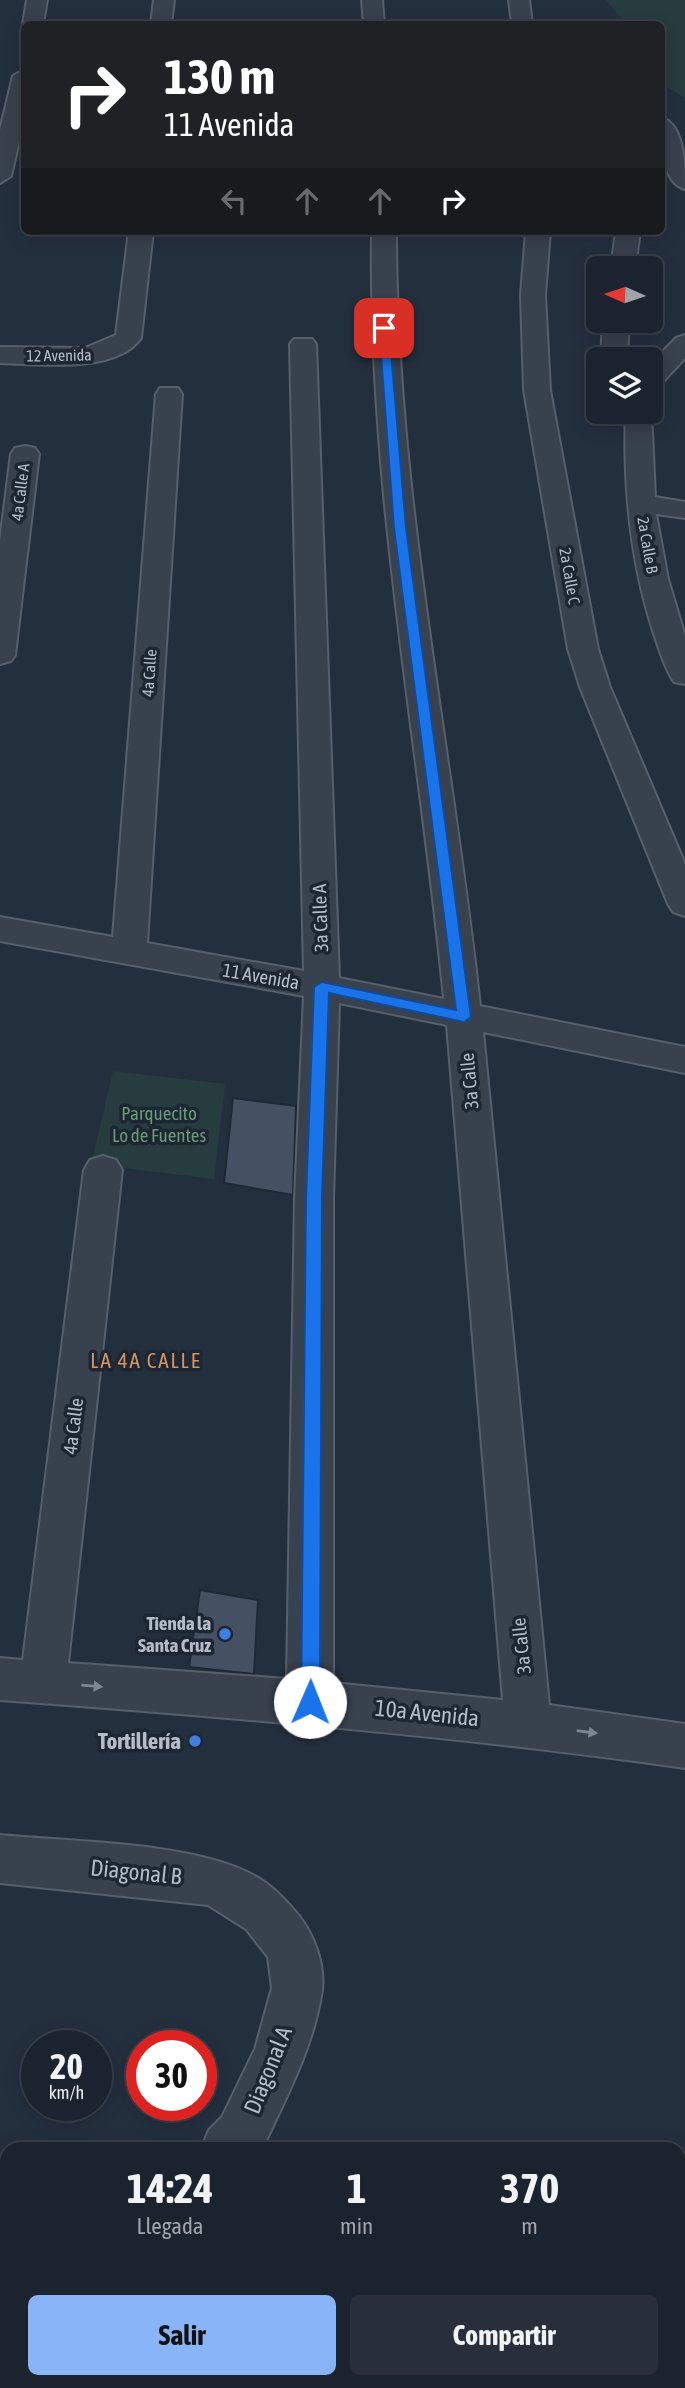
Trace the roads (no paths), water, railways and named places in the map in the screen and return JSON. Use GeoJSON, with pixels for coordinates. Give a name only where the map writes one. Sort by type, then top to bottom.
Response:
{"type":"FeatureCollection","features":[{"type":"Feature","properties":{"kind":"street"},"geometry":{"type":"LineString","coordinates":[[34,21],[37,0]]}},
{"type":"Feature","properties":{"kind":"street"},"geometry":{"type":"LineString","coordinates":[[161,21],[164,0]]}},
{"type":"Feature","properties":{"kind":"street"},"geometry":{"type":"LineString","coordinates":[[372,0],[374,21]]}},
{"type":"Feature","properties":{"kind":"street"},"geometry":{"type":"LineString","coordinates":[[519,0],[522,21]]}},
{"type":"Feature","properties":{"kind":"street"},"geometry":{"type":"LineString","coordinates":[[0,176],[21,109]]}},
{"type":"Feature","properties":{"kind":"street"},"geometry":{"type":"LineString","coordinates":[[665,132],[685,182]]}},
{"type":"Feature","properties":{"kind":"street","name":"12 Avenida"},"geometry":{"type":"LineString","coordinates":[[0,355],[94,355],[117,349],[128,338],[141,235]]}},
{"type":"Feature","properties":{"kind":"street","name":"3a Calle"},"geometry":{"type":"LineString","coordinates":[[384,235],[385,372],[400,528],[464,1017],[528,1724]]}},
{"type":"Feature","properties":{"kind":"street","name":"2a Calle C"},"geometry":{"type":"LineString","coordinates":[[538,235],[533,295],[537,390],[583,649],[594,687],[685,904]]}},
{"type":"Feature","properties":{"kind":"street"},"geometry":{"type":"LineString","coordinates":[[625,256],[627,235]]}},
{"type":"Feature","properties":{"kind":"street"},"geometry":{"type":"LineString","coordinates":[[663,366],[685,342]]}},
{"type":"Feature","properties":{"kind":"street","name":"3a Calle A"},"geometry":{"type":"LineString","coordinates":[[303,344],[322,987],[314,1198],[310,1702]]}},
{"type":"Feature","properties":{"kind":"street","name":"4a Calle"},"geometry":{"type":"LineString","coordinates":[[129,953],[169,394]]}},
{"type":"Feature","properties":{"kind":"street","name":"2a Calle B"},"geometry":{"type":"LineString","coordinates":[[638,424],[636,467],[659,603],[685,675]]}},
{"type":"Feature","properties":{"kind":"street","name":"4a Calle A"},"geometry":{"type":"LineString","coordinates":[[0,655],[25,454]]}},
{"type":"Feature","properties":{"kind":"street"},"geometry":{"type":"LineString","coordinates":[[641,504],[685,510]]}},
{"type":"Feature","properties":{"kind":"street","name":"11 Avenida"},"geometry":{"type":"LineString","coordinates":[[0,929],[322,987],[685,1060]]}},
{"type":"Feature","properties":{"kind":"street","name":"4a Calle"},"geometry":{"type":"LineString","coordinates":[[22,1680],[103,1170]]}},
{"type":"Feature","properties":{"kind":"street","name":"10a Avenida"},"geometry":{"type":"LineString","coordinates":[[22,1680],[310,1702],[528,1724],[685,1746]]}},
{"type":"Feature","properties":{"kind":"street","name":"Diagonal B"},"geometry":{"type":"LineString","coordinates":[[0,1859],[208,1881],[235,1891],[264,1912]]}},
{"type":"Feature","properties":{"kind":"street","name":"Diagonal A"},"geometry":{"type":"LineString","coordinates":[[235,2142],[241,2136],[279,2055],[297,1987],[292,1947],[264,1912]]}},
{"type":"Feature","properties":{"kind":"place","name":"Tienda la Santa Cruz"},"geometry":{"type":"Point","coordinates":[225,1634]}},
{"type":"Feature","properties":{"kind":"place","name":"Tortillería"},"geometry":{"type":"Point","coordinates":[195,1741]}},
{"type":"Feature","properties":{"kind":"district","name":"LA 4A CALLE"},"geometry":{"type":"Point","coordinates":[146,1361]}},
{"type":"Feature","properties":{"kind":"park label","name":"Parquecito Lo de Fuentes"},"geometry":{"type":"Point","coordinates":[159,1124]}}]}
